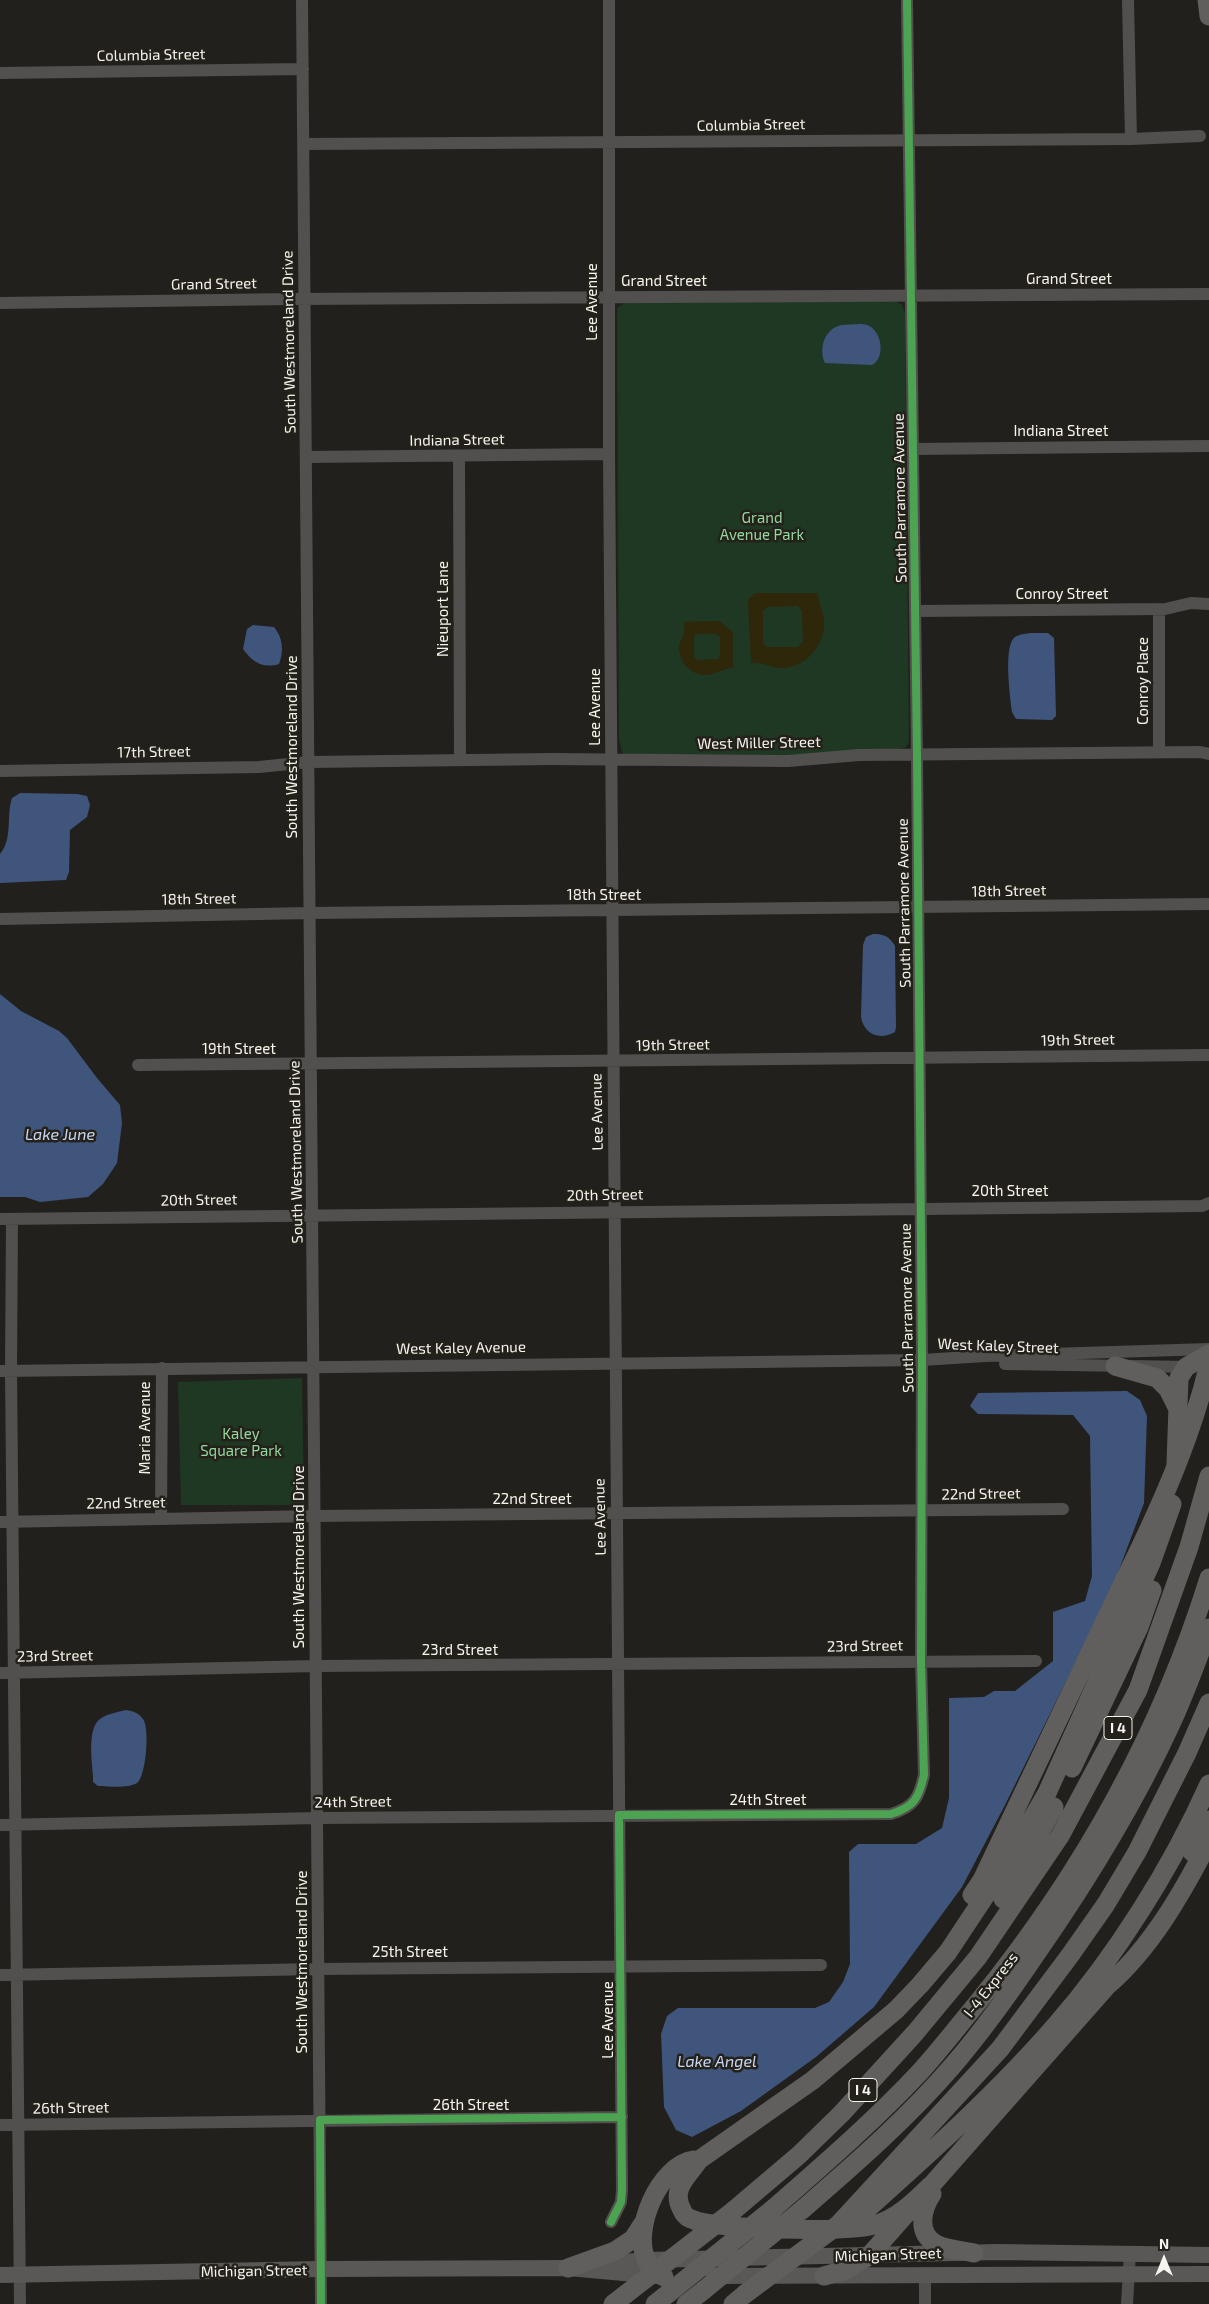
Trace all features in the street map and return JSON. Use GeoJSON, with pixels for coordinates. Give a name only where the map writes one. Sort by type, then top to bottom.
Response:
{"type":"FeatureCollection","features":[{"type":"Feature","properties":{"kind":"highway"},"geometry":{"type":"LineString","coordinates":[[1207,0],[1209,16]]}},
{"type":"Feature","properties":{"kind":"highway"},"geometry":{"type":"LineString","coordinates":[[978,1957],[988,1926],[1057,1802],[1138,1627],[1164,1553],[1172,1504],[1179,1378],[1186,1367],[1209,1354]]}},
{"type":"Feature","properties":{"kind":"highway"},"geometry":{"type":"LineString","coordinates":[[844,2053],[940,1947],[982,1880],[1156,1516],[1187,1438],[1209,1365]]}},
{"type":"Feature","properties":{"kind":"highway"},"geometry":{"type":"LineString","coordinates":[[1115,1366],[1157,1378],[1168,1389],[1177,1407]]}},
{"type":"Feature","properties":{"kind":"highway"},"geometry":{"type":"LineString","coordinates":[[1177,1438],[1186,1401],[1194,1395],[1209,1391]]}},
{"type":"Feature","properties":{"kind":"highway","name":"I 4"},"geometry":{"type":"LineString","coordinates":[[619,2299],[733,2211],[799,2155],[842,2113],[915,2033],[978,1957],[1060,1836],[1138,1690],[1189,1547],[1209,1476]]}},
{"type":"Feature","properties":{"kind":"highway"},"geometry":{"type":"LineString","coordinates":[[930,2186],[901,2212],[876,2225],[859,2229],[803,2229],[704,2223],[687,2218],[680,2208],[678,2192],[684,2177],[699,2160],[813,2080],[896,2010],[920,1985],[970,1919],[1019,1842],[1047,1793],[1151,1563],[1172,1504]]}},
{"type":"Feature","properties":{"kind":"highway","name":"I-4 Express"},"geometry":{"type":"LineString","coordinates":[[655,2304],[667,2284],[773,2209],[857,2136],[920,2072],[1003,1972],[1087,1851],[1156,1722],[1195,1623],[1209,1578]]}},
{"type":"Feature","properties":{"kind":"highway","name":"I-4 Express"},"geometry":{"type":"LineString","coordinates":[[686,2304],[803,2209],[880,2142],[955,2063],[1021,1976],[1074,1900],[1125,1812],[1170,1727],[1209,1628]]}},
{"type":"Feature","properties":{"kind":"highway"},"geometry":{"type":"LineString","coordinates":[[739,2299],[838,2224],[1000,2049],[1072,1954],[1106,1904],[1137,1852],[1188,1753],[1209,1703]]}},
{"type":"Feature","properties":{"kind":"highway"},"geometry":{"type":"LineString","coordinates":[[838,2224],[856,2219],[902,2178],[994,2091],[1056,2024],[1141,1909],[1189,1829],[1209,1784]]}},
{"type":"Feature","properties":{"kind":"highway"},"geometry":{"type":"LineString","coordinates":[[1107,1986],[1166,1901],[1209,1820]]}},
{"type":"Feature","properties":{"kind":"highway"},"geometry":{"type":"LineString","coordinates":[[824,2276],[845,2270],[869,2256],[1107,1986],[1122,1973],[1164,1918],[1209,1841]]}},
{"type":"Feature","properties":{"kind":"highway"},"geometry":{"type":"LineString","coordinates":[[974,2253],[935,2243],[925,2232],[922,2214],[931,2195],[982,2130]]}},
{"type":"Feature","properties":{"kind":"highway"},"geometry":{"type":"LineString","coordinates":[[568,2268],[615,2251],[633,2240],[644,2222],[651,2199],[663,2181],[689,2161],[699,2160]]}},
{"type":"Feature","properties":{"kind":"highway"},"geometry":{"type":"LineString","coordinates":[[644,2222],[643,2251],[646,2260],[667,2284]]}},
{"type":"Feature","properties":{"kind":"main road","name":"Michigan Street"},"geometry":{"type":"LineString","coordinates":[[0,2275],[321,2269],[568,2268],[646,2260],[974,2253],[1209,2255]]}},
{"type":"Feature","properties":{"kind":"main road","name":"Michigan Street"},"geometry":{"type":"LineString","coordinates":[[568,2268],[667,2284],[824,2276],[1209,2274]]}},
{"type":"Feature","properties":{"kind":"street","name":"South Westmoreland Drive"},"geometry":{"type":"LineString","coordinates":[[302,0],[315,1366],[314,1516],[321,2304]]}},
{"type":"Feature","properties":{"kind":"street","name":"Lee Avenue"},"geometry":{"type":"LineString","coordinates":[[609,0],[611,761],[616,1514],[622,1967],[622,2196],[618,2212],[611,2222]]}},
{"type":"Feature","properties":{"kind":"street","name":"South Parramore Avenue"},"geometry":{"type":"LineString","coordinates":[[907,0],[920,1058],[921,1661],[924,1775],[920,1793],[914,1802]]}},
{"type":"Feature","properties":{"kind":"street"},"geometry":{"type":"LineString","coordinates":[[1128,0],[1131,139]]}},
{"type":"Feature","properties":{"kind":"street","name":"Columbia Street"},"geometry":{"type":"LineString","coordinates":[[0,73],[303,69]]}},
{"type":"Feature","properties":{"kind":"street","name":"Columbia Street"},"geometry":{"type":"LineString","coordinates":[[303,144],[1131,139],[1200,136]]}},
{"type":"Feature","properties":{"kind":"street","name":"Grand Street"},"geometry":{"type":"LineString","coordinates":[[0,303],[304,299],[1209,294]]}},
{"type":"Feature","properties":{"kind":"street","name":"Indiana Street"},"geometry":{"type":"LineString","coordinates":[[914,449],[1209,446]]}},
{"type":"Feature","properties":{"kind":"street","name":"Indiana Street"},"geometry":{"type":"LineString","coordinates":[[306,458],[609,454]]}},
{"type":"Feature","properties":{"kind":"street","name":"Nieuport Lane"},"geometry":{"type":"LineString","coordinates":[[459,456],[460,760]]}},
{"type":"Feature","properties":{"kind":"street","name":"Conroy Street"},"geometry":{"type":"LineString","coordinates":[[915,612],[1159,609],[1191,603],[1209,604]]}},
{"type":"Feature","properties":{"kind":"street","name":"Conroy Place"},"geometry":{"type":"LineString","coordinates":[[1159,609],[1159,752]]}},
{"type":"Feature","properties":{"kind":"street","name":"West Miller Street"},"geometry":{"type":"LineString","coordinates":[[309,762],[460,760],[788,761],[859,755],[1159,752],[1200,752],[1209,754]]}},
{"type":"Feature","properties":{"kind":"street","name":"17th Street"},"geometry":{"type":"LineString","coordinates":[[0,771],[259,767],[309,762]]}},
{"type":"Feature","properties":{"kind":"street","name":"18th Street"},"geometry":{"type":"LineString","coordinates":[[0,918],[310,913],[917,909],[1209,904]]}},
{"type":"Feature","properties":{"kind":"street","name":"19th Street"},"geometry":{"type":"LineString","coordinates":[[138,1065],[311,1065],[1209,1055]]}},
{"type":"Feature","properties":{"kind":"street","name":"20th Street"},"geometry":{"type":"LineString","coordinates":[[6,1219],[313,1214],[1202,1206],[1209,1204]]}},
{"type":"Feature","properties":{"kind":"street"},"geometry":{"type":"LineString","coordinates":[[6,1219],[6,1371],[13,1522],[20,2304]]}},
{"type":"Feature","properties":{"kind":"street","name":"West Kaley Street"},"geometry":{"type":"LineString","coordinates":[[922,1360],[985,1356],[1209,1349]]}},
{"type":"Feature","properties":{"kind":"street","name":"West Kaley Street"},"geometry":{"type":"LineString","coordinates":[[922,1360],[1115,1366],[1186,1367],[1209,1365]]}},
{"type":"Feature","properties":{"kind":"street","name":"West Kaley Avenue"},"geometry":{"type":"LineString","coordinates":[[6,1371],[922,1360]]}},
{"type":"Feature","properties":{"kind":"street","name":"Maria Avenue"},"geometry":{"type":"LineString","coordinates":[[161,1519],[162,1368]]}},
{"type":"Feature","properties":{"kind":"street","name":"22nd Street"},"geometry":{"type":"LineString","coordinates":[[0,1522],[314,1516],[1063,1509]]}},
{"type":"Feature","properties":{"kind":"street","name":"23rd Street"},"geometry":{"type":"LineString","coordinates":[[0,1673],[316,1666],[619,1666],[1036,1661]]}},
{"type":"Feature","properties":{"kind":"street","name":"24th Street"},"geometry":{"type":"LineString","coordinates":[[0,1825],[318,1818],[891,1814],[905,1810],[914,1802]]}},
{"type":"Feature","properties":{"kind":"street","name":"25th Street"},"geometry":{"type":"LineString","coordinates":[[0,1975],[318,1969],[821,1965]]}},
{"type":"Feature","properties":{"kind":"street","name":"26th Street"},"geometry":{"type":"LineString","coordinates":[[0,2125],[622,2117]]}},
{"type":"Feature","properties":{"kind":"street"},"geometry":{"type":"LineString","coordinates":[[1127,2304],[1127,2274],[1130,2253]]}},
{"type":"Feature","properties":{"kind":"street"},"geometry":{"type":"LineString","coordinates":[[925,2275],[925,2304]]}},
{"type":"Feature","properties":{"kind":"green space","name":"Grand Avenue Park"},"geometry":{"type":"Polygon","coordinates":[[[895,301],[902,305],[905,313],[909,742],[905,748],[897,749],[788,755],[623,754],[619,740],[617,308],[627,302],[895,301]]]}},
{"type":"Feature","properties":{"kind":"green space","name":"Kaley Square Park"},"geometry":{"type":"Polygon","coordinates":[[[302,1378],[304,1505],[181,1505],[178,1382],[302,1378]]]}},
{"type":"Feature","properties":{"kind":"sand"},"geometry":{"type":"Polygon","coordinates":[[[755,593],[818,593],[824,619],[824,628],[819,644],[808,658],[793,666],[784,668],[751,663],[748,600],[755,593]],[[798,606],[767,607],[763,611],[763,643],[767,647],[798,647],[803,641],[802,611],[798,606]]]}},
{"type":"Feature","properties":{"kind":"sand"},"geometry":{"type":"Polygon","coordinates":[[[719,621],[733,632],[733,668],[701,675],[687,667],[681,659],[679,648],[684,632],[683,622],[719,621]],[[697,634],[694,637],[694,657],[697,660],[718,659],[720,656],[720,637],[716,634],[697,634]]]}},
{"type":"Feature","properties":{"kind":"water"},"geometry":{"type":"Polygon","coordinates":[[[864,324],[876,332],[881,351],[872,365],[825,363],[822,351],[824,339],[831,330],[842,325],[864,324]]]}},
{"type":"Feature","properties":{"kind":"water"},"geometry":{"type":"Polygon","coordinates":[[[253,625],[274,627],[277,631],[282,645],[279,664],[268,666],[258,663],[250,658],[243,649],[247,629],[253,625]]]}},
{"type":"Feature","properties":{"kind":"water"},"geometry":{"type":"Polygon","coordinates":[[[1031,633],[1048,633],[1054,638],[1056,716],[1052,720],[1016,719],[1012,712],[1008,674],[1010,645],[1017,636],[1031,633]]]}},
{"type":"Feature","properties":{"kind":"water"},"geometry":{"type":"Polygon","coordinates":[[[20,793],[77,794],[87,796],[90,805],[87,817],[70,830],[69,872],[66,880],[0,883],[0,854],[7,841],[10,805],[12,798],[20,793]]]}},
{"type":"Feature","properties":{"kind":"water"},"geometry":{"type":"Polygon","coordinates":[[[873,934],[886,936],[895,946],[896,1027],[895,1032],[883,1036],[869,1032],[865,1028],[861,1017],[863,945],[866,937],[873,934]]]}},
{"type":"Feature","properties":{"kind":"water","name":"Lake June"},"geometry":{"type":"Polygon","coordinates":[[[0,994],[21,1011],[59,1031],[67,1038],[120,1105],[122,1123],[117,1163],[103,1184],[88,1197],[40,1202],[25,1197],[0,1197],[0,994]]]}},
{"type":"Feature","properties":{"kind":"water","name":"Lake Angel"},"geometry":{"type":"Polygon","coordinates":[[[1127,1391],[1140,1400],[1147,1416],[1144,1503],[1113,1586],[1005,1805],[962,1887],[874,2007],[816,2057],[741,2111],[692,2137],[676,2130],[664,2107],[661,2034],[667,2016],[678,2008],[815,2008],[829,2002],[843,1982],[850,1964],[849,1852],[858,1844],[916,1844],[942,1828],[949,1798],[949,1698],[984,1697],[994,1691],[1015,1691],[1053,1661],[1053,1612],[1085,1601],[1092,1576],[1090,1436],[1073,1415],[978,1414],[970,1406],[978,1393],[1127,1391]]]}},
{"type":"Feature","properties":{"kind":"water"},"geometry":{"type":"Polygon","coordinates":[[[126,1710],[138,1714],[145,1724],[147,1742],[143,1772],[137,1783],[133,1785],[118,1787],[98,1786],[93,1782],[91,1746],[93,1730],[96,1723],[103,1717],[126,1710]]]}},
{"type":"Feature","properties":{"kind":"cycle path"},"geometry":{"type":"LineString","coordinates":[[611,2222],[621,2202],[622,2190],[619,1815],[891,1814],[910,1805],[920,1790],[924,1775],[921,1661],[922,1360],[917,755],[907,0]]}},
{"type":"Feature","properties":{"kind":"cycle path"},"geometry":{"type":"LineString","coordinates":[[321,2304],[320,2120],[622,2117]]}}]}
